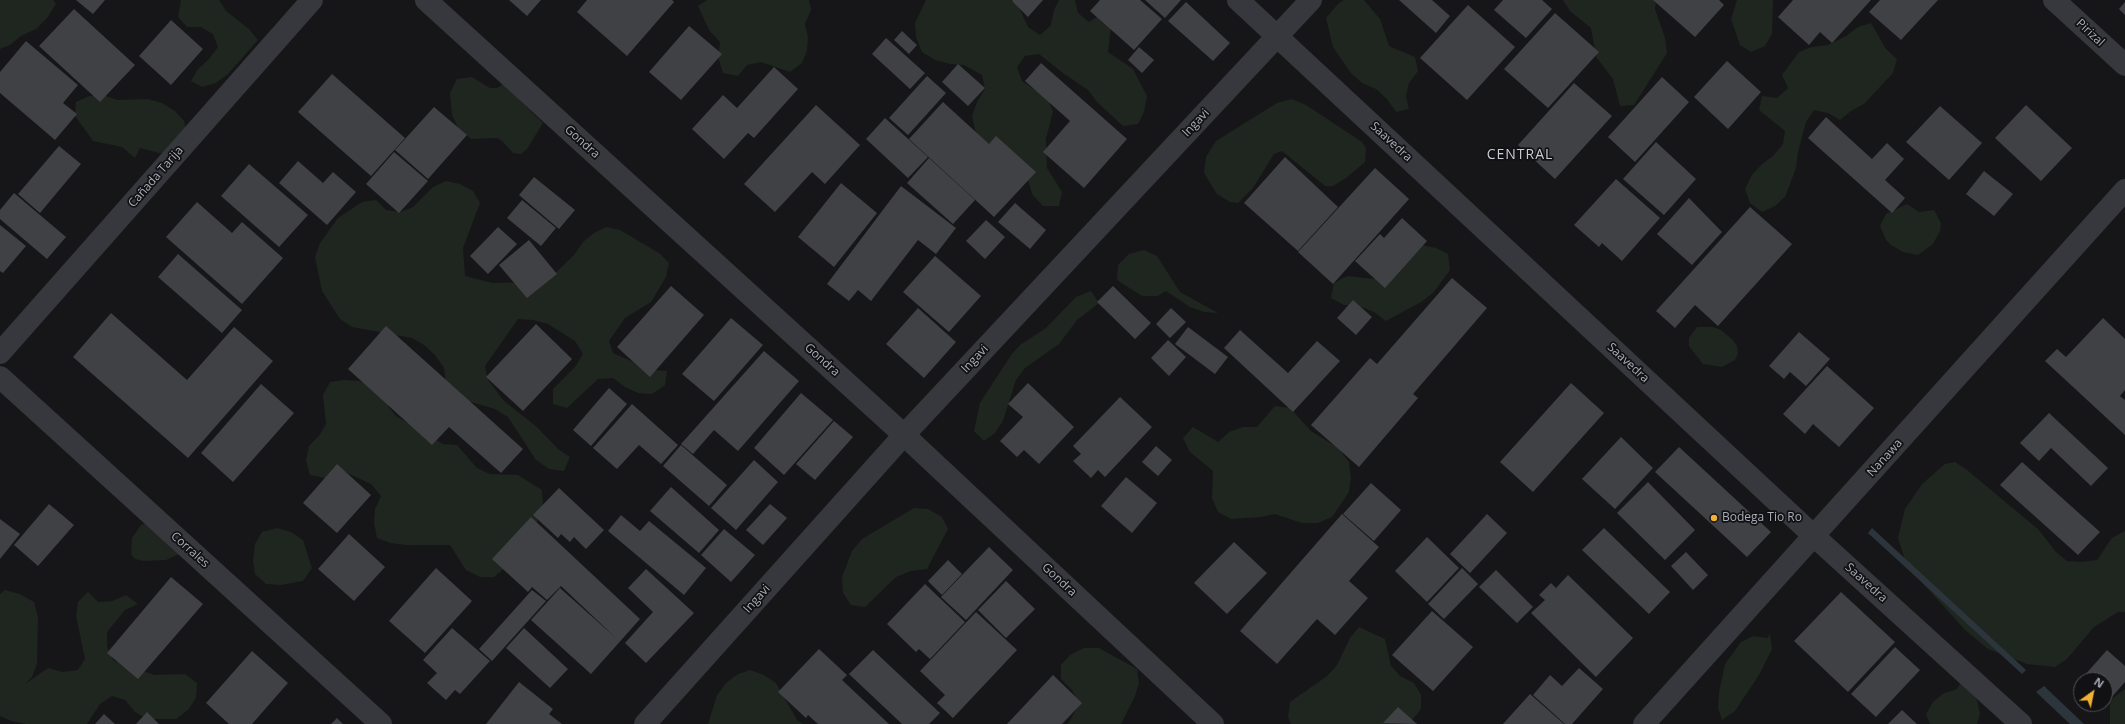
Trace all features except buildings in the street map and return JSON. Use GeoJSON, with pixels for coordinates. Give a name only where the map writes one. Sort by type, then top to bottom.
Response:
{"type":"FeatureCollection","features":[{"type":"Feature","properties":{"kind":"street","name":"Cañada Tarija"},"geometry":{"type":"LineString","coordinates":[[0,354],[312,0]]}},
{"type":"Feature","properties":{"kind":"street","name":"Gondra"},"geometry":{"type":"LineString","coordinates":[[426,0],[904,435],[1213,724]]}},
{"type":"Feature","properties":{"kind":"street","name":"Saavedra"},"geometry":{"type":"LineString","coordinates":[[1238,0],[1814,537],[2021,724]]}},
{"type":"Feature","properties":{"kind":"street","name":"Ingavi"},"geometry":{"type":"LineString","coordinates":[[645,724],[904,435],[1311,0]]}},
{"type":"Feature","properties":{"kind":"street","name":"Pirizal"},"geometry":{"type":"LineString","coordinates":[[2054,0],[2125,65]]}},
{"type":"Feature","properties":{"kind":"street","name":"Nanawa"},"geometry":{"type":"LineString","coordinates":[[1644,724],[2125,190]]}},
{"type":"Feature","properties":{"kind":"street","name":"Corrales"},"geometry":{"type":"LineString","coordinates":[[0,377],[381,724]]}},
{"type":"Feature","properties":{"kind":"shaded area"},"geometry":{"type":"Polygon","coordinates":[[[0,0],[53,0],[56,4],[47,18],[36,29],[21,36],[10,45],[0,49],[0,0]]]}},
{"type":"Feature","properties":{"kind":"shaded area"},"geometry":{"type":"Polygon","coordinates":[[[181,0],[219,0],[226,11],[249,29],[258,40],[228,74],[216,83],[202,87],[191,81],[198,69],[209,59],[218,47],[213,34],[201,27],[187,27],[178,17],[181,0]]]}},
{"type":"Feature","properties":{"kind":"shaded area"},"geometry":{"type":"Polygon","coordinates":[[[707,0],[809,0],[811,10],[805,24],[808,37],[807,51],[802,63],[790,72],[761,62],[747,65],[738,76],[723,73],[718,57],[720,42],[709,30],[698,6],[707,0]]]}},
{"type":"Feature","properties":{"kind":"shaded area"},"geometry":{"type":"Polygon","coordinates":[[[926,0],[1012,0],[1017,3],[1028,27],[1040,35],[1051,25],[1054,10],[1059,0],[1075,0],[1078,13],[1089,22],[1102,14],[1111,26],[1108,52],[1133,69],[1147,96],[1144,112],[1138,124],[1123,126],[1097,102],[1088,90],[1039,54],[1025,56],[1017,67],[1022,81],[1047,98],[1053,111],[1046,139],[1047,168],[1062,192],[1059,206],[1043,206],[1032,194],[1023,164],[983,144],[975,130],[972,116],[977,102],[985,89],[982,75],[964,65],[950,64],[935,60],[922,52],[916,37],[915,23],[926,0]]]}},
{"type":"Feature","properties":{"kind":"shaded area"},"geometry":{"type":"Polygon","coordinates":[[[1344,0],[1364,0],[1380,19],[1389,46],[1415,57],[1418,71],[1409,83],[1406,96],[1409,109],[1396,112],[1387,99],[1376,89],[1362,83],[1351,73],[1333,47],[1326,18],[1338,4],[1344,0]]]}},
{"type":"Feature","properties":{"kind":"shaded area"},"geometry":{"type":"Polygon","coordinates":[[[1563,0],[1656,0],[1655,9],[1665,38],[1667,53],[1634,105],[1620,106],[1613,79],[1596,57],[1591,28],[1570,11],[1563,0]]]}},
{"type":"Feature","properties":{"kind":"shaded area"},"geometry":{"type":"Polygon","coordinates":[[[1737,0],[1773,0],[1772,34],[1765,46],[1751,52],[1740,45],[1731,19],[1737,0]]]}},
{"type":"Feature","properties":{"kind":"shaded area"},"geometry":{"type":"Polygon","coordinates":[[[1871,23],[1886,49],[1897,59],[1893,73],[1864,104],[1851,111],[1840,120],[1828,113],[1814,110],[1806,122],[1798,152],[1796,168],[1785,197],[1775,206],[1762,212],[1750,203],[1745,189],[1752,175],[1761,165],[1773,156],[1783,144],[1785,131],[1759,110],[1762,96],[1777,98],[1788,88],[1782,75],[1799,52],[1812,47],[1828,45],[1846,36],[1858,27],[1871,23]]]}},
{"type":"Feature","properties":{"kind":"shaded area"},"geometry":{"type":"Polygon","coordinates":[[[472,77],[490,88],[497,88],[503,84],[543,123],[527,149],[521,154],[513,153],[502,141],[497,138],[471,139],[458,128],[452,115],[450,93],[457,79],[472,77]]]}},
{"type":"Feature","properties":{"kind":"shaded area"},"geometry":{"type":"Polygon","coordinates":[[[103,95],[117,100],[148,99],[162,103],[175,111],[184,121],[188,135],[171,156],[140,148],[135,158],[122,147],[93,141],[75,116],[76,102],[89,96],[103,95]]]}},
{"type":"Feature","properties":{"kind":"shaded area"},"geometry":{"type":"Polygon","coordinates":[[[1292,99],[1306,105],[1362,142],[1366,148],[1365,162],[1346,178],[1333,186],[1325,186],[1282,151],[1274,154],[1253,188],[1238,203],[1230,202],[1217,194],[1204,173],[1206,157],[1216,141],[1277,103],[1292,99]]]}},
{"type":"Feature","properties":{"kind":"shaded area"},"geometry":{"type":"Polygon","coordinates":[[[446,181],[460,184],[473,191],[480,203],[463,248],[465,276],[493,283],[538,282],[552,276],[574,255],[583,242],[594,233],[606,227],[620,230],[659,253],[669,263],[666,277],[651,302],[625,318],[609,341],[613,353],[652,370],[667,371],[665,385],[652,394],[638,393],[625,387],[613,378],[598,379],[567,408],[553,404],[553,389],[575,367],[583,354],[575,341],[548,324],[533,320],[518,319],[485,366],[488,380],[504,401],[537,427],[558,449],[570,457],[564,471],[549,469],[536,460],[508,417],[495,409],[468,401],[446,382],[444,368],[435,355],[424,345],[412,338],[352,327],[340,319],[322,291],[315,257],[320,243],[338,218],[362,202],[376,200],[386,210],[400,212],[413,207],[433,187],[446,181]]]}},
{"type":"Feature","properties":{"kind":"shaded area"},"geometry":{"type":"Polygon","coordinates":[[[1907,204],[1919,212],[1934,210],[1941,223],[1940,231],[1933,244],[1918,255],[1903,252],[1891,245],[1886,240],[1880,226],[1886,214],[1907,204]]]}},
{"type":"Feature","properties":{"kind":"shaded area"},"geometry":{"type":"Polygon","coordinates":[[[1421,245],[1436,248],[1448,254],[1450,270],[1433,293],[1421,302],[1386,321],[1374,312],[1359,306],[1344,305],[1331,298],[1334,283],[1347,276],[1375,279],[1400,264],[1421,245]]]}},
{"type":"Feature","properties":{"kind":"shaded area"},"geometry":{"type":"Polygon","coordinates":[[[1144,250],[1157,256],[1180,292],[1218,313],[1204,312],[1190,307],[1166,291],[1158,296],[1142,296],[1117,280],[1118,265],[1129,254],[1144,250]]]}},
{"type":"Feature","properties":{"kind":"shaded area"},"geometry":{"type":"Polygon","coordinates":[[[1091,291],[1099,303],[1077,320],[1059,344],[1025,368],[1016,380],[1003,421],[995,433],[984,441],[974,431],[980,403],[1011,355],[1020,345],[1046,328],[1076,297],[1091,291]]]}},
{"type":"Feature","properties":{"kind":"shaded area"},"geometry":{"type":"Polygon","coordinates":[[[1697,327],[1713,327],[1721,330],[1733,340],[1737,346],[1738,354],[1735,360],[1722,367],[1703,364],[1689,346],[1689,338],[1697,327]]]}},
{"type":"Feature","properties":{"kind":"shaded area"},"geometry":{"type":"Polygon","coordinates":[[[343,380],[359,381],[373,385],[384,393],[388,406],[396,416],[443,444],[457,445],[477,468],[490,474],[518,475],[542,490],[543,505],[538,520],[506,567],[494,577],[480,577],[466,570],[450,545],[406,545],[390,543],[377,538],[374,523],[375,509],[381,496],[371,484],[334,467],[325,478],[310,475],[306,461],[309,446],[319,436],[326,424],[323,395],[330,382],[343,380]]]}},
{"type":"Feature","properties":{"kind":"shaded area"},"geometry":{"type":"Polygon","coordinates":[[[1275,406],[1290,408],[1311,431],[1338,448],[1349,462],[1351,478],[1349,492],[1332,517],[1318,523],[1302,523],[1275,514],[1261,517],[1231,519],[1218,512],[1212,498],[1213,471],[1190,452],[1183,438],[1193,427],[1218,442],[1229,432],[1243,427],[1257,427],[1275,406]]]}},
{"type":"Feature","properties":{"kind":"shaded area"},"geometry":{"type":"Polygon","coordinates":[[[1955,462],[1967,470],[2038,529],[2056,552],[2067,561],[2082,562],[2097,560],[2112,538],[2125,531],[2125,612],[2118,612],[2094,627],[2067,659],[2055,667],[2027,664],[1988,649],[1965,630],[1907,566],[1898,538],[1905,509],[1922,484],[1945,464],[1955,462]]]}},
{"type":"Feature","properties":{"kind":"shaded area"},"geometry":{"type":"Polygon","coordinates":[[[914,508],[928,509],[942,517],[948,529],[927,569],[911,571],[896,577],[865,607],[851,605],[843,593],[842,577],[852,551],[862,539],[914,508]]]}},
{"type":"Feature","properties":{"kind":"shaded area"},"geometry":{"type":"Polygon","coordinates":[[[150,522],[179,554],[166,560],[144,561],[135,559],[131,554],[132,538],[141,525],[150,522]]]}},
{"type":"Feature","properties":{"kind":"shaded area"},"geometry":{"type":"Polygon","coordinates":[[[277,528],[291,532],[303,540],[312,568],[303,581],[281,585],[266,584],[255,574],[253,561],[255,544],[262,532],[277,528]]]}},
{"type":"Feature","properties":{"kind":"shaded area"},"geometry":{"type":"Polygon","coordinates":[[[1872,528],[2026,670],[2022,674],[1868,533],[1872,528]]]}},
{"type":"Feature","properties":{"kind":"shaded area"},"geometry":{"type":"Polygon","coordinates":[[[5,590],[20,594],[34,602],[38,617],[37,664],[32,677],[25,684],[48,668],[62,672],[78,670],[85,659],[76,616],[78,602],[88,592],[98,602],[112,601],[126,595],[138,604],[125,610],[107,632],[107,647],[113,660],[125,667],[141,670],[154,675],[185,674],[197,683],[196,698],[188,710],[176,719],[147,719],[135,712],[125,700],[112,696],[100,704],[87,724],[26,724],[11,721],[0,716],[0,594],[5,590]]]}},
{"type":"Feature","properties":{"kind":"shaded area"},"geometry":{"type":"Polygon","coordinates":[[[1359,627],[1385,639],[1391,666],[1400,676],[1414,683],[1421,695],[1421,709],[1409,724],[1291,724],[1288,717],[1290,702],[1327,676],[1337,665],[1350,638],[1359,627]]]}},
{"type":"Feature","properties":{"kind":"shaded area"},"geometry":{"type":"Polygon","coordinates":[[[1770,634],[1772,649],[1759,675],[1735,711],[1722,720],[1718,708],[1719,692],[1725,664],[1741,642],[1753,636],[1767,638],[1770,634]]]}},
{"type":"Feature","properties":{"kind":"shaded area"},"geometry":{"type":"Polygon","coordinates":[[[1084,648],[1099,648],[1137,669],[1139,683],[1135,696],[1121,724],[1068,724],[1079,704],[1072,690],[1061,679],[1061,665],[1070,655],[1084,648]]]}},
{"type":"Feature","properties":{"kind":"shaded area"},"geometry":{"type":"Polygon","coordinates":[[[750,670],[764,675],[776,683],[797,720],[803,724],[708,724],[717,695],[726,683],[738,674],[750,670]]]}},
{"type":"Feature","properties":{"kind":"shaded area"},"geometry":{"type":"Polygon","coordinates":[[[1961,682],[1969,686],[1977,700],[1980,714],[1977,724],[1930,724],[1926,714],[1933,702],[1944,693],[1957,689],[1961,682]]]}},
{"type":"Feature","properties":{"kind":"shaded area"},"geometry":{"type":"Polygon","coordinates":[[[2044,686],[2084,724],[2070,724],[2036,692],[2044,686]]]}},
{"type":"Feature","properties":{"kind":"shaded area"},"geometry":{"type":"Polygon","coordinates":[[[2125,689],[2125,724],[2110,724],[2110,712],[2113,712],[2113,698],[2125,689]]]}},
{"type":"Feature","properties":{"kind":"place","name":"Bodega Tio Ro"},"geometry":{"type":"Point","coordinates":[1714,518]}},
{"type":"Feature","properties":{"kind":"district","name":"CENTRAL"},"geometry":{"type":"Point","coordinates":[1520,155]}}]}
